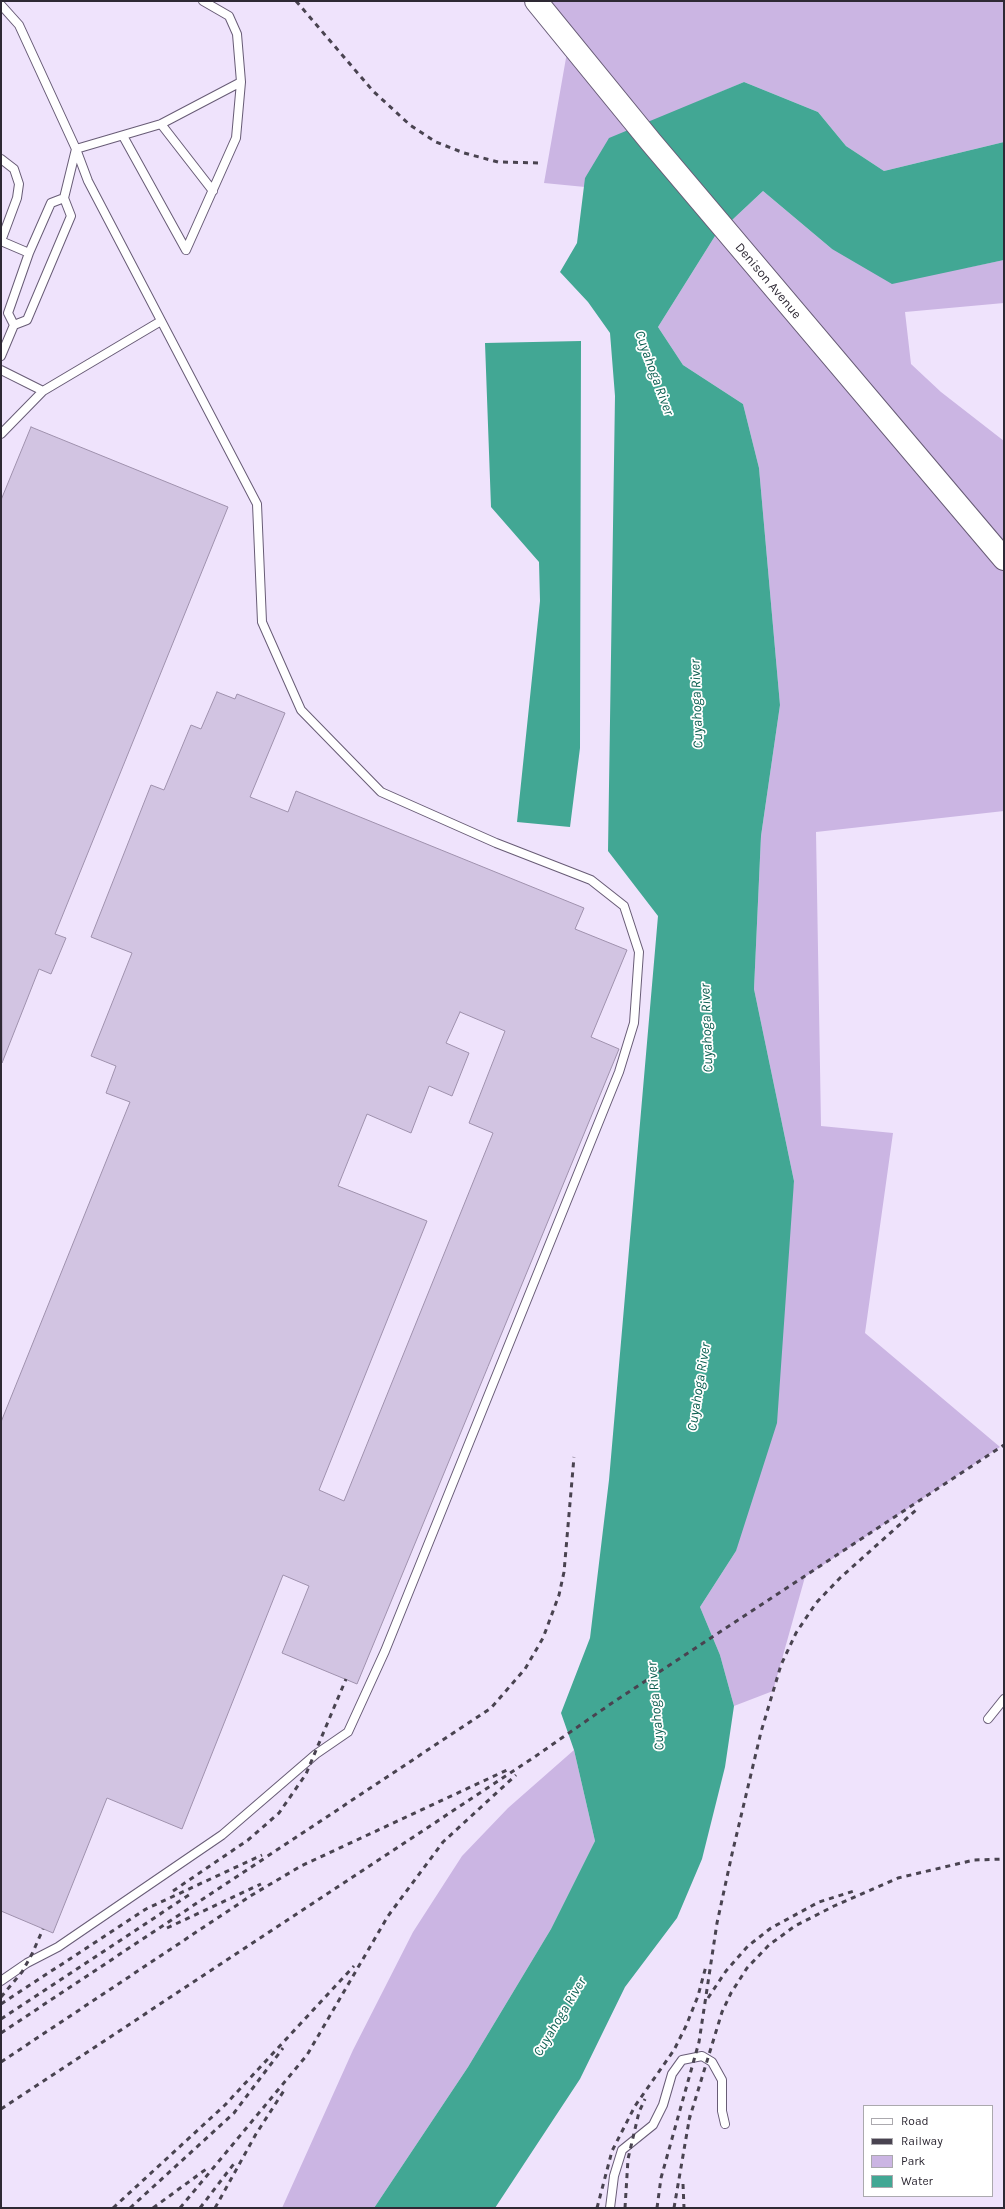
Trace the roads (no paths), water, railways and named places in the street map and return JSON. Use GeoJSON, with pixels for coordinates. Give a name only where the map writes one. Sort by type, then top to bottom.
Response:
{"type":"FeatureCollection","features":[{"type":"Feature","properties":{"kind":"main road","name":"Denison Avenue"},"geometry":{"type":"LineString","coordinates":[[536,1],[651,142],[1004,559]]}},
{"type":"Feature","properties":{"kind":"lane"},"geometry":{"type":"LineString","coordinates":[[123,136],[186,250],[236,138],[242,82],[237,34],[228,16],[203,1]]}},
{"type":"Feature","properties":{"kind":"lane"},"geometry":{"type":"LineString","coordinates":[[1,5],[19,25],[76,149],[88,181],[257,504],[262,622],[301,710],[381,792],[496,842],[591,880],[624,906],[639,952],[634,1023],[620,1072],[385,1651],[348,1732],[316,1754],[222,1835],[58,1947],[27,1963],[1,1981]]}},
{"type":"Feature","properties":{"kind":"lane"},"geometry":{"type":"LineString","coordinates":[[76,149],[161,124],[242,82]]}},
{"type":"Feature","properties":{"kind":"lane"},"geometry":{"type":"LineString","coordinates":[[161,124],[213,192]]}},
{"type":"Feature","properties":{"kind":"lane"},"geometry":{"type":"LineString","coordinates":[[1,356],[14,325],[27,320],[71,216],[64,198],[76,149]]}},
{"type":"Feature","properties":{"kind":"lane"},"geometry":{"type":"LineString","coordinates":[[1,159],[14,169],[19,184],[17,198],[1,241],[29,253]]}},
{"type":"Feature","properties":{"kind":"lane"},"geometry":{"type":"LineString","coordinates":[[14,325],[8,313],[29,253],[51,203],[64,198]]}},
{"type":"Feature","properties":{"kind":"lane"},"geometry":{"type":"LineString","coordinates":[[1,434],[43,391],[161,321]]}},
{"type":"Feature","properties":{"kind":"lane"},"geometry":{"type":"LineString","coordinates":[[1,370],[43,391]]}},
{"type":"Feature","properties":{"kind":"lane"},"geometry":{"type":"LineString","coordinates":[[988,1719],[1004,1700]]}},
{"type":"Feature","properties":{"kind":"lane"},"geometry":{"type":"LineString","coordinates":[[610,2208],[614,2176],[622,2150],[653,2124],[663,2105],[672,2074],[682,2060],[702,2056],[712,2062],[722,2080],[722,2111],[725,2124]]}},
{"type":"Feature","properties":{"kind":"water","name":"Cuyahoga River"},"geometry":{"type":"Polygon","coordinates":[[[744,82],[818,112],[846,146],[884,171],[1004,142],[1004,260],[892,284],[832,249],[763,191],[715,236],[658,327],[683,365],[743,404],[759,468],[780,705],[761,836],[754,989],[794,1181],[777,1423],[736,1551],[700,1607],[720,1655],[734,1706],[725,1767],[702,1859],[677,1918],[625,1987],[580,2079],[495,2208],[374,2208],[468,2067],[551,1929],[595,1841],[574,1750],[561,1713],[590,1638],[609,1480],[658,916],[608,851],[615,396],[610,333],[588,302],[560,272],[577,243],[585,178],[609,138],[744,82]]]}},
{"type":"Feature","properties":{"kind":"water"},"geometry":{"type":"Polygon","coordinates":[[[581,341],[580,748],[570,827],[517,822],[540,601],[539,562],[491,507],[485,343],[581,341]]]}},
{"type":"Feature","properties":{"kind":"railway"},"geometry":{"type":"LineString","coordinates":[[296,1],[373,91],[410,125],[436,142],[464,153],[498,162],[540,163]]}},
{"type":"Feature","properties":{"kind":"railway"},"geometry":{"type":"LineString","coordinates":[[1,2109],[533,1758],[612,1703],[1004,1445]]}},
{"type":"Feature","properties":{"kind":"railway"},"geometry":{"type":"LineString","coordinates":[[1,2033],[491,1708],[525,1669],[543,1638],[559,1595],[564,1572],[574,1457]]}},
{"type":"Feature","properties":{"kind":"railway"},"geometry":{"type":"LineString","coordinates":[[657,2208],[661,2178],[699,2042],[717,1923],[732,1854],[761,1732],[781,1665],[796,1633],[816,1603],[840,1578],[916,1510]]}},
{"type":"Feature","properties":{"kind":"railway"},"geometry":{"type":"LineString","coordinates":[[173,1891],[248,1840],[279,1813],[306,1774],[346,1679]]}},
{"type":"Feature","properties":{"kind":"railway"},"geometry":{"type":"LineString","coordinates":[[1,2062],[252,1895],[301,1866],[507,1770]]}},
{"type":"Feature","properties":{"kind":"railway"},"geometry":{"type":"LineString","coordinates":[[180,2208],[307,2055],[388,1916],[443,1842],[516,1775]]}},
{"type":"Feature","properties":{"kind":"railway"},"geometry":{"type":"LineString","coordinates":[[1,2004],[146,1909],[262,1855]]}},
{"type":"Feature","properties":{"kind":"railway"},"geometry":{"type":"LineString","coordinates":[[689,2120],[722,2012],[731,1993],[747,1968],[769,1945],[795,1926],[834,1906],[898,1878],[974,1860],[1004,1859]]}},
{"type":"Feature","properties":{"kind":"railway"},"geometry":{"type":"LineString","coordinates":[[167,1928],[261,1884]]}},
{"type":"Feature","properties":{"kind":"railway"},"geometry":{"type":"LineString","coordinates":[[708,1998],[726,1971],[748,1946],[771,1928],[819,1902],[857,1890]]}},
{"type":"Feature","properties":{"kind":"railway"},"geometry":{"type":"LineString","coordinates":[[1,2019],[192,1893]]}},
{"type":"Feature","properties":{"kind":"railway"},"geometry":{"type":"LineString","coordinates":[[1,1997],[22,1972],[43,1929]]}},
{"type":"Feature","properties":{"kind":"railway"},"geometry":{"type":"LineString","coordinates":[[113,2208],[225,2105],[354,1966]]}},
{"type":"Feature","properties":{"kind":"railway"},"geometry":{"type":"LineString","coordinates":[[597,2208],[612,2151],[635,2106],[674,2050],[686,2026],[698,1996],[706,1966]]}},
{"type":"Feature","properties":{"kind":"railway"},"geometry":{"type":"LineString","coordinates":[[130,2208],[234,2113],[283,2048]]}},
{"type":"Feature","properties":{"kind":"railway"},"geometry":{"type":"LineString","coordinates":[[215,2208],[256,2134],[285,2089]]}},
{"type":"Feature","properties":{"kind":"railway"},"geometry":{"type":"LineString","coordinates":[[625,2208],[628,2159],[639,2112],[645,2099]]}},
{"type":"Feature","properties":{"kind":"railway"},"geometry":{"type":"LineString","coordinates":[[674,2208],[690,2115]]}},
{"type":"Feature","properties":{"kind":"railway"},"geometry":{"type":"LineString","coordinates":[[200,2208],[236,2161]]}},
{"type":"Feature","properties":{"kind":"railway"},"geometry":{"type":"LineString","coordinates":[[153,2208],[209,2167]]}},
{"type":"Feature","properties":{"kind":"railway"},"geometry":{"type":"LineString","coordinates":[[683,2184],[684,2208]]}}]}
